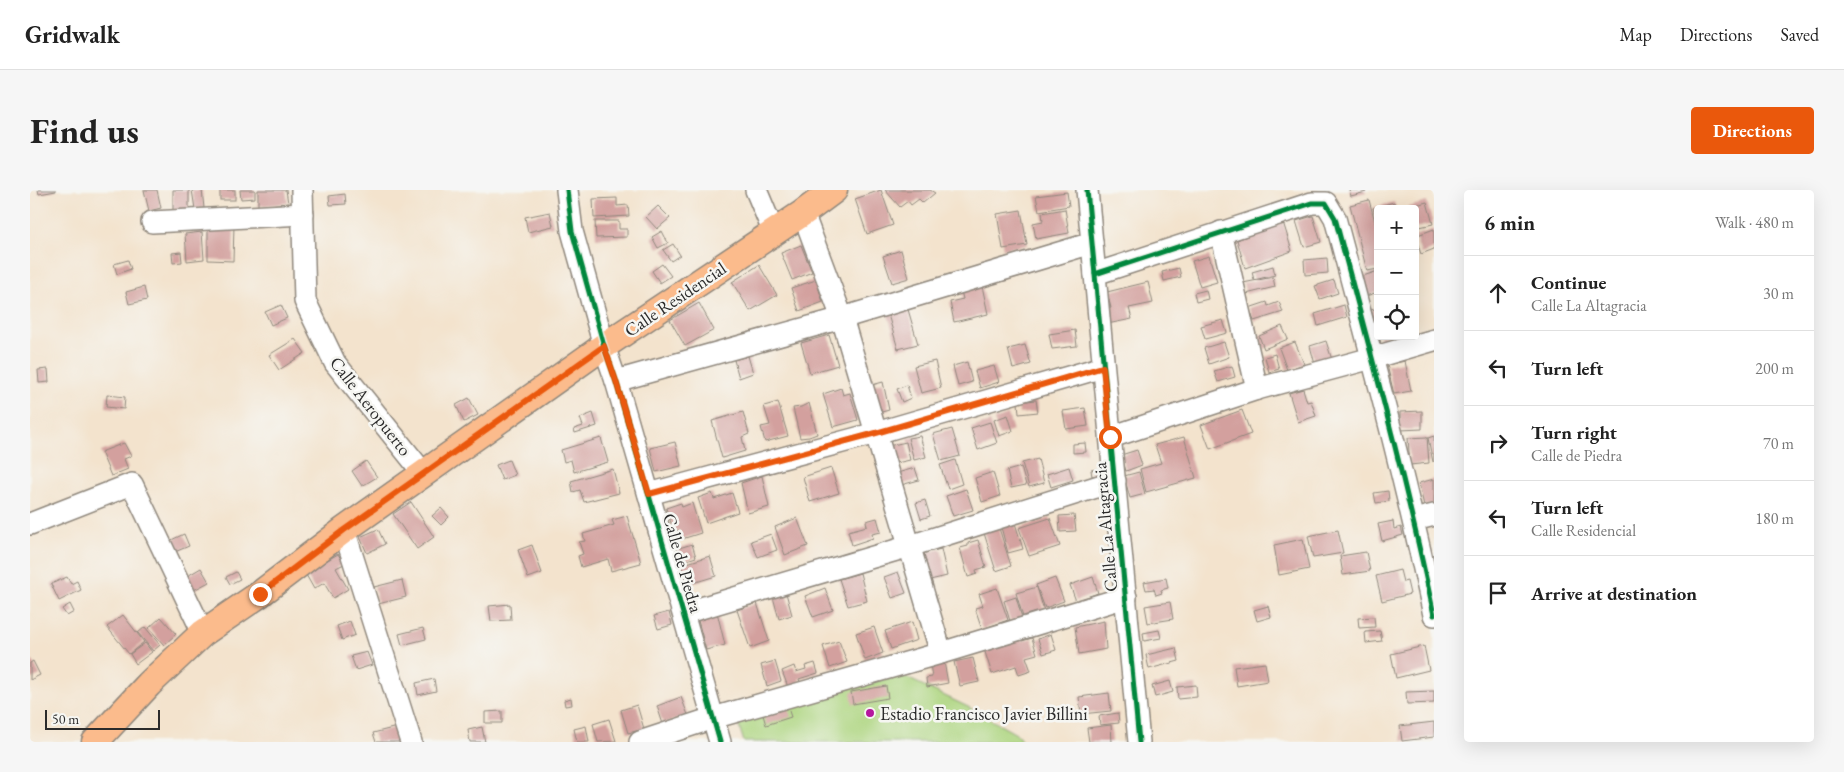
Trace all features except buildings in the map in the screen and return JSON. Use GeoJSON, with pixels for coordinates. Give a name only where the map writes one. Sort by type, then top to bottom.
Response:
{"type":"FeatureCollection","features":[{"type":"Feature","properties":{"kind":"main road","name":"Calle Residencial"},"geometry":{"type":"LineString","coordinates":[[95,742],[149,684],[202,633],[260,594],[344,530],[604,346],[774,233],[834,190]]}},
{"type":"Feature","properties":{"kind":"street","name":"Calle Aeropuerto"},"geometry":{"type":"LineString","coordinates":[[302,190],[305,301],[335,363],[424,474]]}},
{"type":"Feature","properties":{"kind":"street","name":"Calle de Piedra"},"geometry":{"type":"LineString","coordinates":[[567,190],[572,231],[720,742]]}},
{"type":"Feature","properties":{"kind":"street"},"geometry":{"type":"LineString","coordinates":[[756,190],[774,233]]}},
{"type":"Feature","properties":{"kind":"street","name":"Calle La Altagracia"},"geometry":{"type":"LineString","coordinates":[[1087,190],[1139,742]]}},
{"type":"Feature","properties":{"kind":"street"},"geometry":{"type":"LineString","coordinates":[[1095,274],[1312,203],[1326,203],[1335,218],[1372,358],[1424,518],[1434,615]]}},
{"type":"Feature","properties":{"kind":"street"},"geometry":{"type":"LineString","coordinates":[[803,213],[842,318],[941,653]]}},
{"type":"Feature","properties":{"kind":"street"},"geometry":{"type":"LineString","coordinates":[[152,222],[303,214]]}},
{"type":"Feature","properties":{"kind":"street"},"geometry":{"type":"LineString","coordinates":[[1222,232],[1257,389]]}},
{"type":"Feature","properties":{"kind":"street"},"geometry":{"type":"LineString","coordinates":[[616,381],[842,318],[1092,243]]}},
{"type":"Feature","properties":{"kind":"street"},"geometry":{"type":"LineString","coordinates":[[1110,437],[1257,389],[1434,340]]}},
{"type":"Feature","properties":{"kind":"street"},"geometry":{"type":"LineString","coordinates":[[649,494],[876,433],[1103,367]]}},
{"type":"Feature","properties":{"kind":"street"},"geometry":{"type":"LineString","coordinates":[[684,613],[910,546],[1115,481]]}},
{"type":"Feature","properties":{"kind":"street"},"geometry":{"type":"LineString","coordinates":[[30,524],[132,484],[202,633]]}},
{"type":"Feature","properties":{"kind":"street"},"geometry":{"type":"LineString","coordinates":[[344,530],[411,742]]}},
{"type":"Feature","properties":{"kind":"street"},"geometry":{"type":"LineString","coordinates":[[640,742],[713,718],[941,653],[1126,597]]}},
{"type":"Feature","properties":{"kind":"green space","name":"Estadio Francisco Javier Billini"},"geometry":{"type":"Polygon","coordinates":[[[903,676],[968,707],[1018,735],[1023,742],[744,742],[737,720],[848,687],[903,676]]]}},
{"type":"Feature","properties":{"kind":"cycle path"},"geometry":{"type":"LineString","coordinates":[[567,190],[572,231],[720,742]]}},
{"type":"Feature","properties":{"kind":"cycle path"},"geometry":{"type":"LineString","coordinates":[[1087,190],[1139,742]]}},
{"type":"Feature","properties":{"kind":"cycle path"},"geometry":{"type":"LineString","coordinates":[[1095,274],[1312,203],[1326,203],[1335,218],[1400,465],[1434,615]]}},
{"type":"Feature","properties":{"kind":"place","name":"Estadio Francisco Javier Billini"},"geometry":{"type":"Point","coordinates":[870,713]}},
{"type":"Feature","properties":{"kind":"route"},"geometry":{"type":"LineString","coordinates":[[260,594],[344,530],[604,346],[649,494],[876,433],[1103,367],[1110,437]]}}]}
